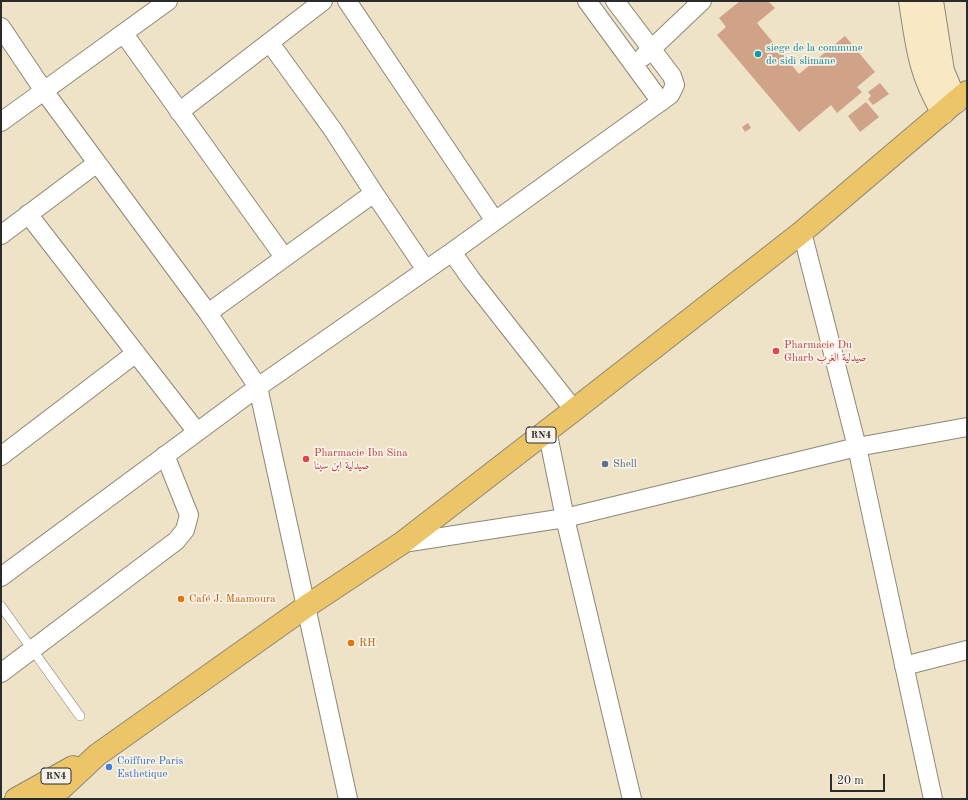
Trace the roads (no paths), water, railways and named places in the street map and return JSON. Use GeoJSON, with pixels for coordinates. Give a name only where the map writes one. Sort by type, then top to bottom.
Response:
{"type":"FeatureCollection","features":[{"type":"Feature","properties":{"kind":"main road","name":"RN4"},"geometry":{"type":"LineString","coordinates":[[50,799],[97,755],[307,606],[402,543],[802,232],[956,102]]}},
{"type":"Feature","properties":{"kind":"main road","name":"RN4"},"geometry":{"type":"LineString","coordinates":[[16,799],[40,784],[97,755]]}},
{"type":"Feature","properties":{"kind":"street"},"geometry":{"type":"LineString","coordinates":[[1,122],[168,1]]}},
{"type":"Feature","properties":{"kind":"street"},"geometry":{"type":"LineString","coordinates":[[179,112],[323,1]]}},
{"type":"Feature","properties":{"kind":"street"},"geometry":{"type":"LineString","coordinates":[[347,1],[495,221]]}},
{"type":"Feature","properties":{"kind":"street"},"geometry":{"type":"LineString","coordinates":[[588,1],[661,102]]}},
{"type":"Feature","properties":{"kind":"street"},"geometry":{"type":"LineString","coordinates":[[1,577],[258,387],[452,252],[661,102],[674,90],[675,85],[672,76],[615,1]]}},
{"type":"Feature","properties":{"kind":"street"},"geometry":{"type":"LineString","coordinates":[[634,65],[702,1]]}},
{"type":"Feature","properties":{"kind":"street"},"geometry":{"type":"LineString","coordinates":[[910,1],[917,48],[923,74],[932,94],[956,102]]}},
{"type":"Feature","properties":{"kind":"street"},"geometry":{"type":"LineString","coordinates":[[932,1],[943,71],[956,102]]}},
{"type":"Feature","properties":{"kind":"street"},"geometry":{"type":"LineString","coordinates":[[1,27],[44,91],[208,313],[258,387],[348,799]]}},
{"type":"Feature","properties":{"kind":"street"},"geometry":{"type":"LineString","coordinates":[[124,34],[284,257]]}},
{"type":"Feature","properties":{"kind":"street"},"geometry":{"type":"LineString","coordinates":[[270,43],[333,130],[426,270]]}},
{"type":"Feature","properties":{"kind":"street"},"geometry":{"type":"LineString","coordinates":[[1,234],[97,163]]}},
{"type":"Feature","properties":{"kind":"street"},"geometry":{"type":"LineString","coordinates":[[208,313],[374,193]]}},
{"type":"Feature","properties":{"kind":"street"},"geometry":{"type":"LineString","coordinates":[[28,214],[196,432]]}},
{"type":"Feature","properties":{"kind":"street"},"geometry":{"type":"LineString","coordinates":[[802,232],[857,447],[933,799]]}},
{"type":"Feature","properties":{"kind":"street"},"geometry":{"type":"LineString","coordinates":[[452,252],[471,279],[574,410]]}},
{"type":"Feature","properties":{"kind":"street"},"geometry":{"type":"LineString","coordinates":[[4,449],[136,353]]}},
{"type":"Feature","properties":{"kind":"street"},"geometry":{"type":"LineString","coordinates":[[402,543],[564,518],[857,447],[967,427]]}},
{"type":"Feature","properties":{"kind":"street"},"geometry":{"type":"LineString","coordinates":[[547,430],[564,518],[632,799]]}},
{"type":"Feature","properties":{"kind":"street"},"geometry":{"type":"LineString","coordinates":[[1,674],[176,541],[185,530],[189,515],[165,455]]}},
{"type":"Feature","properties":{"kind":"street"},"geometry":{"type":"LineString","coordinates":[[904,666],[967,650]]}},
{"type":"Feature","properties":{"kind":"lane"},"geometry":{"type":"LineString","coordinates":[[1,606],[80,716]]}},
{"type":"Feature","properties":{"kind":"place","name":"siege de la commune de sidi slimane"},"geometry":{"type":"Point","coordinates":[758,54]}},
{"type":"Feature","properties":{"kind":"place","name":"Pharmacie Du Gharb صيدلية الغرب"},"geometry":{"type":"Point","coordinates":[776,351]}},
{"type":"Feature","properties":{"kind":"place","name":"Pharmacie Ibn Sina صيدلية ابن سينا"},"geometry":{"type":"Point","coordinates":[306,459]}},
{"type":"Feature","properties":{"kind":"place","name":"Shell"},"geometry":{"type":"Point","coordinates":[605,464]}},
{"type":"Feature","properties":{"kind":"place","name":"Café J. Maamoura"},"geometry":{"type":"Point","coordinates":[181,599]}},
{"type":"Feature","properties":{"kind":"place","name":"RH"},"geometry":{"type":"Point","coordinates":[351,643]}},
{"type":"Feature","properties":{"kind":"place","name":"Coiffure Paris Esthetique"},"geometry":{"type":"Point","coordinates":[109,767]}}]}
